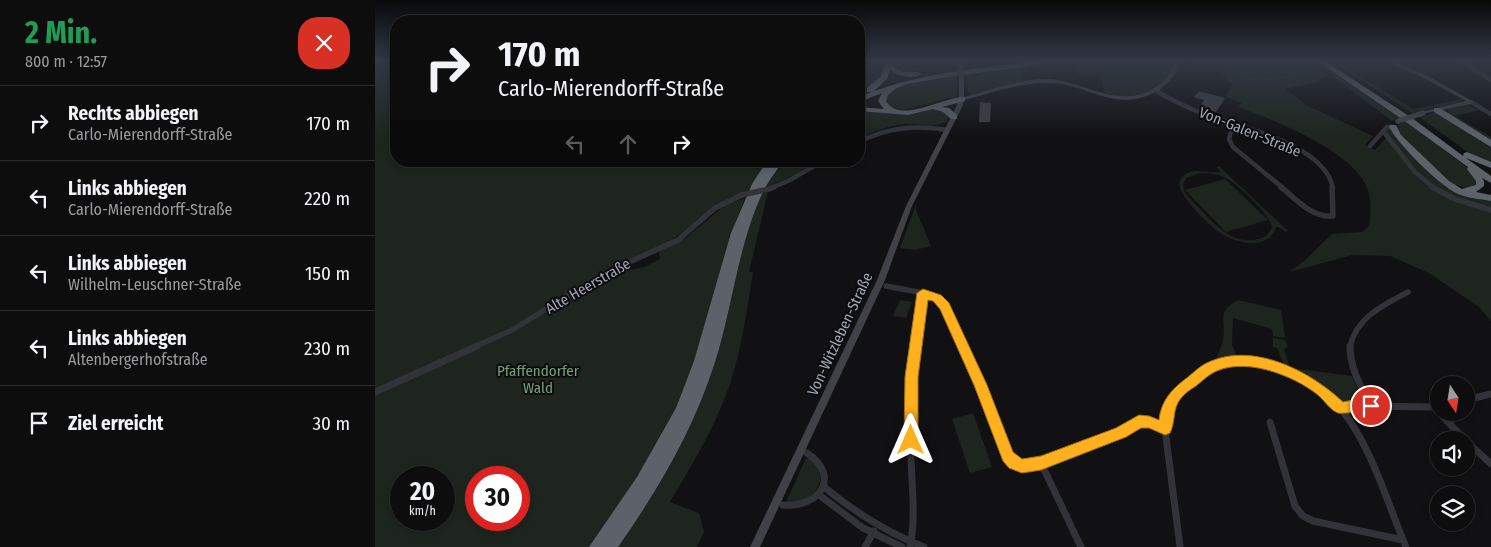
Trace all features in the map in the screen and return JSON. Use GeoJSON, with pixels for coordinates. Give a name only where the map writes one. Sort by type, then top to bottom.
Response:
{"type":"FeatureCollection","features":[{"type":"Feature","properties":{"kind":"highway"},"geometry":{"type":"LineString","coordinates":[[869,90],[873,87]]}},
{"type":"Feature","properties":{"kind":"highway"},"geometry":{"type":"LineString","coordinates":[[865,92],[880,87]]}},
{"type":"Feature","properties":{"kind":"highway"},"geometry":{"type":"LineString","coordinates":[[865,98],[892,87]]}},
{"type":"Feature","properties":{"kind":"highway"},"geometry":{"type":"LineString","coordinates":[[894,112],[885,106],[883,98],[887,92],[896,87]]}},
{"type":"Feature","properties":{"kind":"highway"},"geometry":{"type":"LineString","coordinates":[[1358,87],[1457,154],[1491,180]]}},
{"type":"Feature","properties":{"kind":"highway"},"geometry":{"type":"LineString","coordinates":[[1366,87],[1491,173]]}},
{"type":"Feature","properties":{"kind":"highway"},"geometry":{"type":"LineString","coordinates":[[865,110],[908,113],[962,99]]}},
{"type":"Feature","properties":{"kind":"highway"},"geometry":{"type":"LineString","coordinates":[[933,107],[946,110],[954,117]]}},
{"type":"Feature","properties":{"kind":"highway"},"geometry":{"type":"LineString","coordinates":[[1437,110],[1491,144]]}},
{"type":"Feature","properties":{"kind":"highway"},"geometry":{"type":"LineString","coordinates":[[1396,124],[1397,136],[1449,185],[1461,192],[1491,198]]}},
{"type":"Feature","properties":{"kind":"highway"},"geometry":{"type":"LineString","coordinates":[[1449,185],[1470,190],[1476,190],[1480,186],[1475,174],[1457,154]]}},
{"type":"Feature","properties":{"kind":"highway"},"geometry":{"type":"LineString","coordinates":[[1467,156],[1491,165]]}},
{"type":"Feature","properties":{"kind":"highway"},"geometry":{"type":"LineString","coordinates":[[596,547],[654,462],[680,411],[700,362],[739,222],[752,190],[767,167]]}},
{"type":"Feature","properties":{"kind":"highway"},"geometry":{"type":"LineString","coordinates":[[610,547],[664,464],[691,411],[710,362],[751,209],[761,187],[775,167]]}},
{"type":"Feature","properties":{"kind":"street"},"geometry":{"type":"LineString","coordinates":[[865,139],[880,131],[894,128],[913,126],[947,130],[962,99],[962,87]]}},
{"type":"Feature","properties":{"kind":"street"},"geometry":{"type":"LineString","coordinates":[[962,99],[1012,87]]}},
{"type":"Feature","properties":{"kind":"street"},"geometry":{"type":"LineString","coordinates":[[1077,87],[1114,99],[1135,98],[1159,87]]}},
{"type":"Feature","properties":{"kind":"street"},"geometry":{"type":"LineString","coordinates":[[1443,87],[1491,114]]}},
{"type":"Feature","properties":{"kind":"street","name":"Von-Galen-Straße"},"geometry":{"type":"LineString","coordinates":[[1155,90],[1195,110],[1233,124],[1290,145],[1321,166],[1330,178],[1333,216],[1322,217],[1313,213],[1233,146],[1229,139],[1233,124]]}},
{"type":"Feature","properties":{"kind":"street"},"geometry":{"type":"LineString","coordinates":[[1370,146],[1388,127],[1423,113],[1471,102]]}},
{"type":"Feature","properties":{"kind":"street","name":"Von-Witzleben-Straße"},"geometry":{"type":"LineString","coordinates":[[755,547],[881,280],[909,206],[947,130]]}},
{"type":"Feature","properties":{"kind":"street"},"geometry":{"type":"LineString","coordinates":[[1383,131],[1409,166],[1425,183],[1455,200],[1491,210]]}},
{"type":"Feature","properties":{"kind":"street","name":"Alte Heerstraße"},"geometry":{"type":"LineString","coordinates":[[375,392],[511,330],[603,274],[677,240],[688,233],[715,208],[742,195],[769,189],[812,167]]}},
{"type":"Feature","properties":{"kind":"street"},"geometry":{"type":"LineString","coordinates":[[886,286],[923,293],[937,298],[944,307],[981,385],[1011,460],[1027,467],[1041,463],[1121,433],[1139,422],[1149,422],[1165,429]]}},
{"type":"Feature","properties":{"kind":"street"},"geometry":{"type":"LineString","coordinates":[[1371,406],[1351,363],[1350,351],[1352,340],[1359,326],[1371,312],[1407,292]]}},
{"type":"Feature","properties":{"kind":"street"},"geometry":{"type":"LineString","coordinates":[[911,545],[914,528],[911,456],[911,377],[923,293]]}},
{"type":"Feature","properties":{"kind":"street"},"geometry":{"type":"LineString","coordinates":[[1180,547],[1165,429],[1167,410],[1177,393],[1208,369],[1230,362],[1261,363],[1289,371],[1323,391],[1341,408],[1360,436],[1404,543]]}},
{"type":"Feature","properties":{"kind":"street"},"geometry":{"type":"LineString","coordinates":[[1475,398],[1491,394]]}},
{"type":"Feature","properties":{"kind":"street"},"geometry":{"type":"LineString","coordinates":[[1341,408],[1353,406],[1430,407]]}},
{"type":"Feature","properties":{"kind":"street"},"geometry":{"type":"LineString","coordinates":[[1449,421],[1458,431]]}},
{"type":"Feature","properties":{"kind":"street"},"geometry":{"type":"LineString","coordinates":[[1270,422],[1298,512],[1313,521],[1404,543]]}},
{"type":"Feature","properties":{"kind":"street"},"geometry":{"type":"LineString","coordinates":[[1475,449],[1491,464]]}},
{"type":"Feature","properties":{"kind":"street"},"geometry":{"type":"LineString","coordinates":[[783,505],[801,506],[811,502],[819,494],[823,486],[824,476],[821,464],[807,453]]}},
{"type":"Feature","properties":{"kind":"street"},"geometry":{"type":"LineString","coordinates":[[1041,463],[1081,547]]}},
{"type":"Feature","properties":{"kind":"street"},"geometry":{"type":"LineString","coordinates":[[823,486],[875,530],[911,545],[924,547]]}},
{"type":"Feature","properties":{"kind":"street"},"geometry":{"type":"LineString","coordinates":[[819,494],[901,547]]}},
{"type":"Feature","properties":{"kind":"street"},"geometry":{"type":"LineString","coordinates":[[865,547],[875,530]]}},
{"type":"Feature","properties":{"kind":"green space"},"geometry":{"type":"Polygon","coordinates":[[[375,87],[390,87],[390,167],[763,167],[748,191],[725,201],[663,245],[607,269],[520,323],[466,350],[375,390],[375,87]]]}},
{"type":"Feature","properties":{"kind":"green space"},"geometry":{"type":"Polygon","coordinates":[[[901,87],[957,87],[957,96],[903,110],[892,109],[885,101],[887,96],[901,87]]]}},
{"type":"Feature","properties":{"kind":"green space"},"geometry":{"type":"Polygon","coordinates":[[[967,87],[1002,87],[972,94],[968,92],[967,87]]]}},
{"type":"Feature","properties":{"kind":"green space"},"geometry":{"type":"Polygon","coordinates":[[[1103,87],[1155,87],[1147,92],[1131,97],[1106,96],[1103,87]]]}},
{"type":"Feature","properties":{"kind":"green space"},"geometry":{"type":"Polygon","coordinates":[[[1232,87],[1297,87],[1285,89],[1308,106],[1373,136],[1365,145],[1375,150],[1385,139],[1391,140],[1386,131],[1387,128],[1391,129],[1443,184],[1491,200],[1491,321],[1479,307],[1429,273],[1390,256],[1352,255],[1289,272],[1303,262],[1332,234],[1362,232],[1369,226],[1371,205],[1366,185],[1357,172],[1327,148],[1309,137],[1270,119],[1238,107],[1242,103],[1225,96],[1232,87]]]}},
{"type":"Feature","properties":{"kind":"green space"},"geometry":{"type":"Polygon","coordinates":[[[1347,87],[1353,87],[1398,117],[1392,121],[1347,87]]]}},
{"type":"Feature","properties":{"kind":"green space"},"geometry":{"type":"Polygon","coordinates":[[[1371,87],[1377,87],[1413,109],[1462,99],[1463,102],[1412,113],[1371,87]]]}},
{"type":"Feature","properties":{"kind":"green space"},"geometry":{"type":"Polygon","coordinates":[[[1468,105],[1479,110],[1455,116],[1491,137],[1491,142],[1448,114],[1448,109],[1468,105]]]}},
{"type":"Feature","properties":{"kind":"green space"},"geometry":{"type":"Polygon","coordinates":[[[934,109],[941,110],[949,116],[946,122],[941,124],[894,126],[865,136],[865,111],[904,115],[934,109]]]}},
{"type":"Feature","properties":{"kind":"green space"},"geometry":{"type":"Polygon","coordinates":[[[1437,113],[1491,146],[1491,164],[1479,160],[1419,117],[1437,113]]]}},
{"type":"Feature","properties":{"kind":"green space"},"geometry":{"type":"Polygon","coordinates":[[[1405,121],[1466,166],[1474,175],[1477,185],[1469,189],[1452,184],[1401,136],[1397,128],[1398,125],[1405,121]]]}},
{"type":"Feature","properties":{"kind":"green space"},"geometry":{"type":"Polygon","coordinates":[[[1219,166],[1288,231],[1285,232],[1276,227],[1273,234],[1267,239],[1252,243],[1228,238],[1210,225],[1190,204],[1179,184],[1186,174],[1191,172],[1221,172],[1216,167],[1219,166]],[[1201,173],[1186,178],[1183,184],[1184,191],[1214,223],[1227,233],[1241,239],[1260,238],[1268,234],[1272,227],[1270,221],[1244,192],[1224,177],[1216,174],[1201,173]]]}},
{"type":"Feature","properties":{"kind":"green space"},"geometry":{"type":"Polygon","coordinates":[[[780,167],[808,167],[782,181],[765,187],[780,167]]]}},
{"type":"Feature","properties":{"kind":"green space"},"geometry":{"type":"Polygon","coordinates":[[[1225,179],[1268,220],[1226,232],[1185,190],[1225,179]]]}},
{"type":"Feature","properties":{"kind":"green space"},"geometry":{"type":"Polygon","coordinates":[[[768,192],[749,272],[753,272],[738,354],[731,381],[712,428],[670,502],[699,513],[704,532],[697,547],[615,547],[638,514],[761,194],[768,192]]]}},
{"type":"Feature","properties":{"kind":"green space","name":"Pfaffendorfer Wald"},"geometry":{"type":"Polygon","coordinates":[[[745,198],[733,229],[689,383],[660,443],[594,547],[375,547],[375,394],[493,341],[590,283],[630,263],[632,270],[644,267],[660,259],[659,252],[687,237],[724,206],[745,198]]]}},
{"type":"Feature","properties":{"kind":"green space"},"geometry":{"type":"Polygon","coordinates":[[[916,204],[916,210],[931,246],[915,250],[900,248],[916,204]]]}},
{"type":"Feature","properties":{"kind":"green space"},"geometry":{"type":"Polygon","coordinates":[[[900,300],[912,302],[906,318],[893,316],[900,300]]]}},
{"type":"Feature","properties":{"kind":"green space"},"geometry":{"type":"Polygon","coordinates":[[[1238,300],[1281,310],[1285,338],[1273,336],[1272,329],[1233,318],[1232,345],[1238,358],[1216,362],[1223,340],[1224,313],[1238,300]]]}},
{"type":"Feature","properties":{"kind":"green space"},"geometry":{"type":"Polygon","coordinates":[[[1273,338],[1285,340],[1288,347],[1284,349],[1289,366],[1287,368],[1277,348],[1273,347],[1273,338]]]}},
{"type":"Feature","properties":{"kind":"green space"},"geometry":{"type":"Polygon","coordinates":[[[1291,368],[1352,376],[1362,399],[1359,401],[1338,401],[1319,384],[1291,368]]]}},
{"type":"Feature","properties":{"kind":"green space"},"geometry":{"type":"Polygon","coordinates":[[[973,413],[992,467],[970,473],[952,419],[973,413]]]}},
{"type":"Feature","properties":{"kind":"green space"},"geometry":{"type":"Polygon","coordinates":[[[806,458],[819,467],[820,482],[817,489],[812,496],[798,503],[786,502],[806,458]]]}},
{"type":"Feature","properties":{"kind":"building"},"geometry":{"type":"Polygon","coordinates":[[[1199,91],[1225,98],[1216,112],[1200,106],[1204,100],[1194,97],[1199,91]]]}},
{"type":"Feature","properties":{"kind":"building"},"geometry":{"type":"Polygon","coordinates":[[[980,102],[991,103],[990,122],[979,122],[980,102]]]}},
{"type":"Feature","properties":{"kind":"route"},"geometry":{"type":"LineString","coordinates":[[911,440],[911,377],[923,293],[940,300],[981,385],[1008,456],[1014,463],[1022,466],[1027,467],[1041,463],[1121,433],[1139,422],[1146,421],[1165,429],[1167,410],[1177,393],[1208,369],[1230,362],[1261,363],[1289,371],[1323,391],[1341,408],[1371,406]]}}]}
